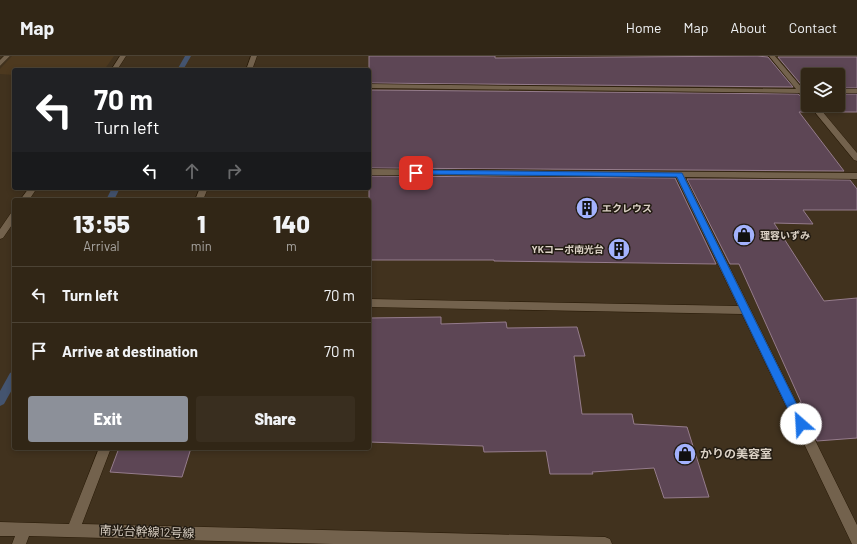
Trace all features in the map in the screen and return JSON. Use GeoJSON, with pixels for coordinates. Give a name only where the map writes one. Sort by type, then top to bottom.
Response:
{"type":"FeatureCollection","features":[{"type":"Feature","properties":{"kind":"street"},"geometry":{"type":"LineString","coordinates":[[0,64],[7,56]]}},
{"type":"Feature","properties":{"kind":"street"},"geometry":{"type":"LineString","coordinates":[[115,68],[123,56]]}},
{"type":"Feature","properties":{"kind":"street"},"geometry":{"type":"LineString","coordinates":[[249,68],[254,56]]}},
{"type":"Feature","properties":{"kind":"street"},"geometry":{"type":"LineString","coordinates":[[772,56],[801,87]]}},
{"type":"Feature","properties":{"kind":"street"},"geometry":{"type":"LineString","coordinates":[[371,86],[801,90]]}},
{"type":"Feature","properties":{"kind":"street"},"geometry":{"type":"LineString","coordinates":[[845,90],[857,91]]}},
{"type":"Feature","properties":{"kind":"street"},"geometry":{"type":"LineString","coordinates":[[819,112],[857,158]]}},
{"type":"Feature","properties":{"kind":"street"},"geometry":{"type":"LineString","coordinates":[[371,172],[857,176]]}},
{"type":"Feature","properties":{"kind":"street"},"geometry":{"type":"LineString","coordinates":[[680,174],[857,539]]}},
{"type":"Feature","properties":{"kind":"street"},"geometry":{"type":"LineString","coordinates":[[0,236],[12,218]]}},
{"type":"Feature","properties":{"kind":"street"},"geometry":{"type":"LineString","coordinates":[[371,304],[746,310]]}},
{"type":"Feature","properties":{"kind":"street"},"geometry":{"type":"LineString","coordinates":[[74,530],[104,450]]}},
{"type":"Feature","properties":{"kind":"street","name":"南光台幹線12号線"},"geometry":{"type":"LineString","coordinates":[[0,528],[286,540],[605,544]]}},
{"type":"Feature","properties":{"kind":"street"},"geometry":{"type":"LineString","coordinates":[[19,544],[25,529]]}},
{"type":"Feature","properties":{"kind":"shaded area"},"geometry":{"type":"Polygon","coordinates":[[[12,56],[114,56],[105,68],[12,68],[12,75],[0,74],[0,69],[12,56]]]}},
{"type":"Feature","properties":{"kind":"building"},"geometry":{"type":"Polygon","coordinates":[[[369,56],[495,56],[495,58],[757,56],[768,57],[793,87],[371,83],[371,68],[369,68],[369,56]]]}},
{"type":"Feature","properties":{"kind":"building"},"geometry":{"type":"Polygon","coordinates":[[[778,57],[857,57],[857,88],[845,88],[845,68],[801,68],[801,84],[778,57]]]}},
{"type":"Feature","properties":{"kind":"building"},"geometry":{"type":"Polygon","coordinates":[[[371,90],[798,94],[801,96],[801,112],[799,112],[844,171],[371,168],[371,90]]]}},
{"type":"Feature","properties":{"kind":"building"},"geometry":{"type":"Polygon","coordinates":[[[845,94],[857,94],[857,112],[845,112],[845,94]]]}},
{"type":"Feature","properties":{"kind":"building"},"geometry":{"type":"Polygon","coordinates":[[[371,176],[675,178],[716,264],[494,260],[371,260],[371,198],[369,198],[369,190],[371,190],[371,176]]]}},
{"type":"Feature","properties":{"kind":"building"},"geometry":{"type":"Polygon","coordinates":[[[687,179],[850,180],[857,189],[857,210],[803,210],[813,224],[774,223],[824,301],[857,298],[857,438],[817,441],[739,264],[730,264],[687,179]]]}},
{"type":"Feature","properties":{"kind":"building"},"geometry":{"type":"Polygon","coordinates":[[[441,317],[441,324],[506,322],[507,328],[577,327],[585,356],[574,356],[582,414],[632,414],[634,424],[687,427],[709,497],[664,498],[654,468],[592,472],[593,474],[550,474],[546,451],[484,452],[483,446],[371,442],[371,318],[441,317]]]}},
{"type":"Feature","properties":{"kind":"building"},"geometry":{"type":"Polygon","coordinates":[[[118,450],[190,450],[182,477],[110,472],[118,450]]]}},
{"type":"Feature","properties":{"kind":"waterway"},"geometry":{"type":"LineString","coordinates":[[181,68],[188,56]]}},
{"type":"Feature","properties":{"kind":"waterway"},"geometry":{"type":"LineString","coordinates":[[111,198],[115,190]]}},
{"type":"Feature","properties":{"kind":"waterway"},"geometry":{"type":"LineString","coordinates":[[0,401],[12,380]]}},
{"type":"Feature","properties":{"kind":"place","name":"エクレウス"},"geometry":{"type":"Point","coordinates":[587,208]}},
{"type":"Feature","properties":{"kind":"place","name":"理容いずみ"},"geometry":{"type":"Point","coordinates":[744,235]}},
{"type":"Feature","properties":{"kind":"place","name":"YKコーポ南光台"},"geometry":{"type":"Point","coordinates":[619,249]}},
{"type":"Feature","properties":{"kind":"place","name":"かりの美容室"},"geometry":{"type":"Point","coordinates":[685,454]}},
{"type":"Feature","properties":{"kind":"route"},"geometry":{"type":"LineString","coordinates":[[416,173],[680,174],[801,424]]}}]}
